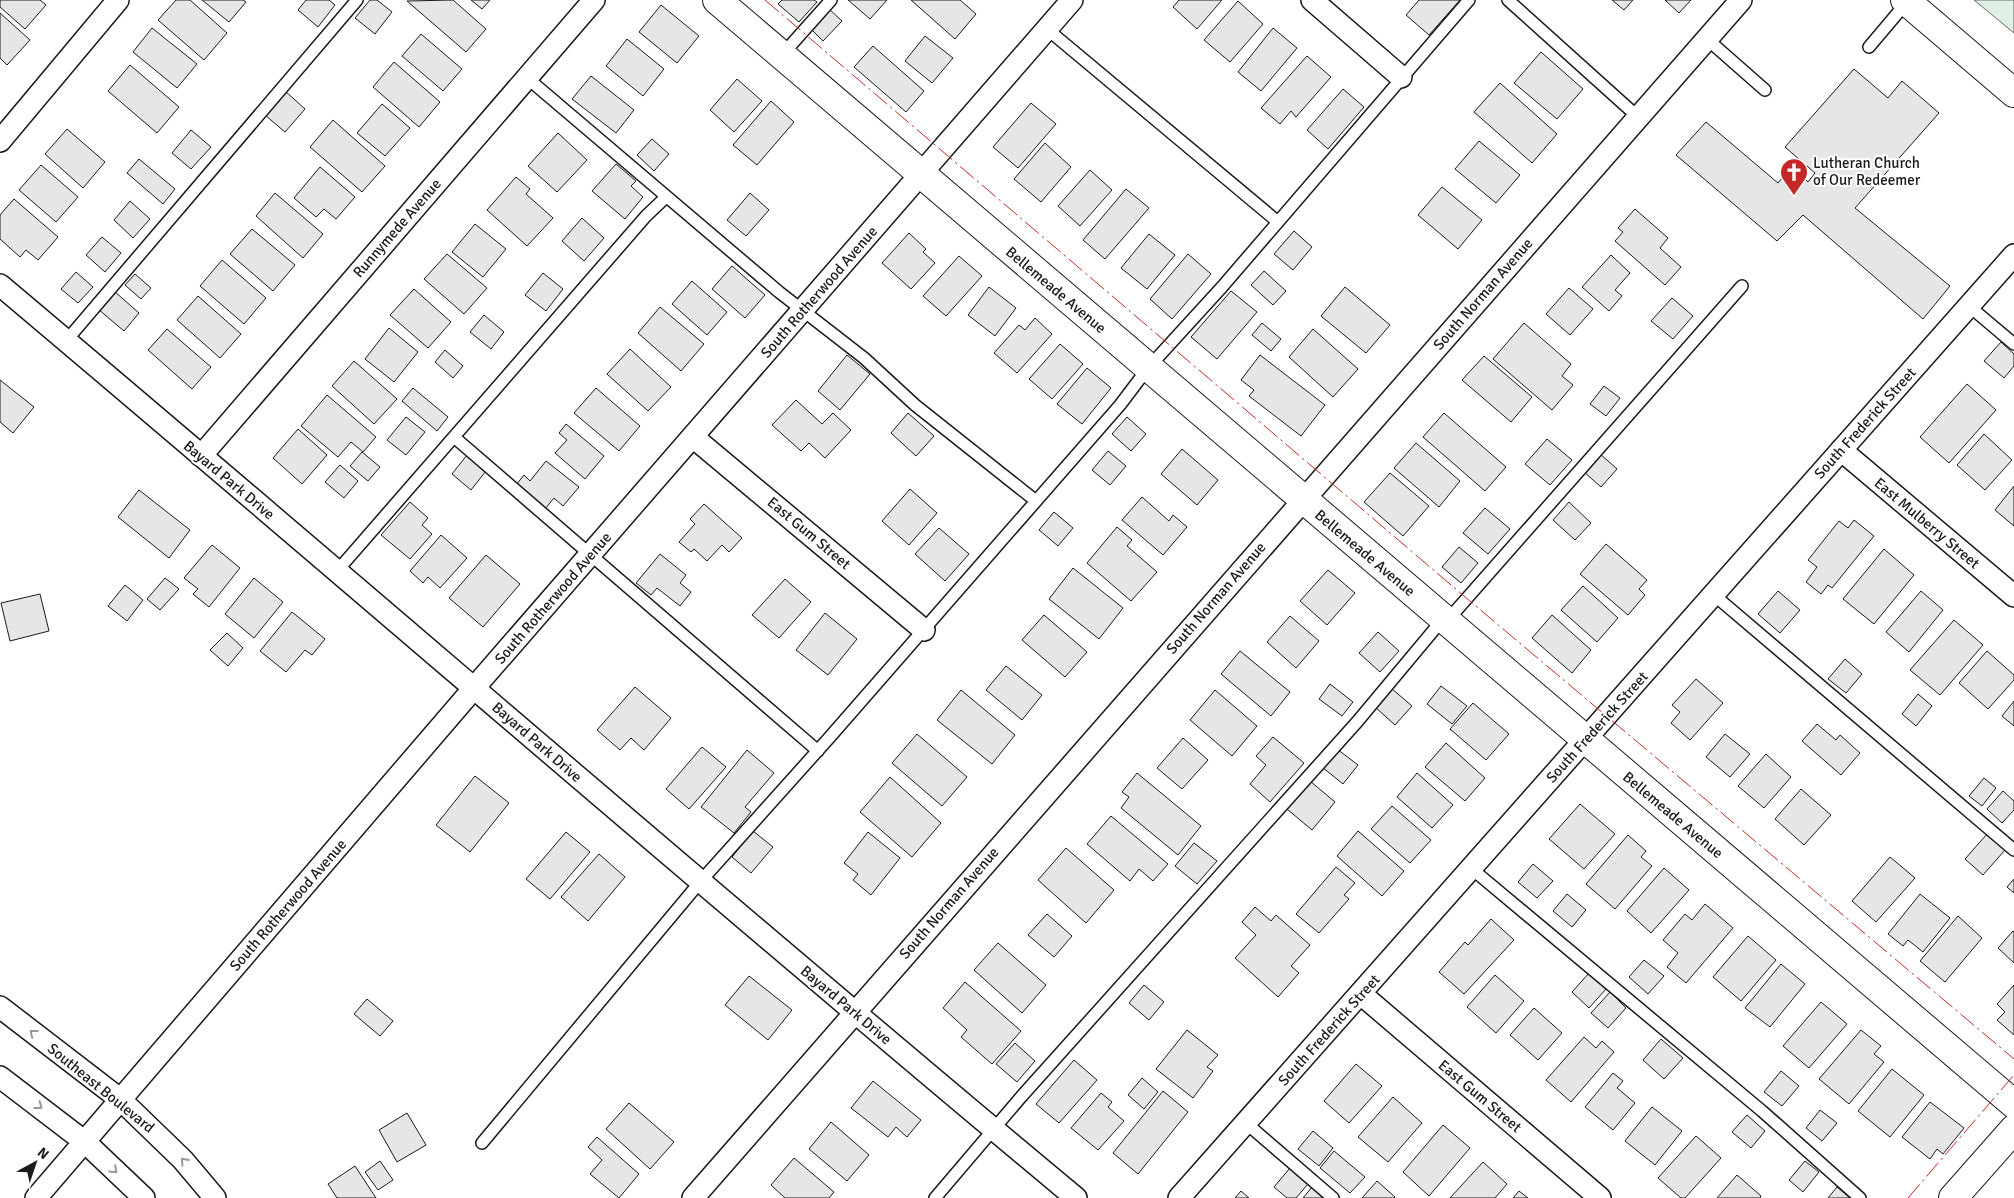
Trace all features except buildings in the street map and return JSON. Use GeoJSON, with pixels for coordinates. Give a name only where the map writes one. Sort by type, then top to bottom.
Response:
{"type":"FeatureCollection","features":[{"type":"Feature","properties":{"kind":"street"},"geometry":{"type":"LineString","coordinates":[[0,141],[118,0]]}},
{"type":"Feature","properties":{"kind":"street","name":"Runnymede Avenue"},"geometry":{"type":"LineString","coordinates":[[200,456],[594,0]]}},
{"type":"Feature","properties":{"kind":"street","name":"Bellemeade Avenue"},"geometry":{"type":"LineString","coordinates":[[717,0],[2014,1104]]}},
{"type":"Feature","properties":{"kind":"street","name":"South Rotherwood Avenue"},"geometry":{"type":"LineString","coordinates":[[36,1198],[474,688],[1072,0]]}},
{"type":"Feature","properties":{"kind":"street"},"geometry":{"type":"LineString","coordinates":[[1312,0],[1401,77]]}},
{"type":"Feature","properties":{"kind":"street","name":"South Norman Avenue"},"geometry":{"type":"LineString","coordinates":[[692,1198],[1302,499],[1741,0]]}},
{"type":"Feature","properties":{"kind":"street"},"geometry":{"type":"LineString","coordinates":[[1906,1],[2014,93]]}},
{"type":"Feature","properties":{"kind":"street","name":"South Frederick Street"},"geometry":{"type":"LineString","coordinates":[[1180,1198],[2014,255]]}},
{"type":"Feature","properties":{"kind":"street","name":"Bayard Park Drive"},"geometry":{"type":"LineString","coordinates":[[0,286],[338,570],[700,882],[1076,1198]]}},
{"type":"Feature","properties":{"kind":"street","name":"East Gum Street"},"geometry":{"type":"LineString","coordinates":[[693,437],[924,630]]}},
{"type":"Feature","properties":{"kind":"street","name":"East Mulberry Street"},"geometry":{"type":"LineString","coordinates":[[1841,450],[2014,596]]}},
{"type":"Feature","properties":{"kind":"street","name":"East Gum Street"},"geometry":{"type":"LineString","coordinates":[[1360,994],[1600,1198]]}},
{"type":"Feature","properties":{"kind":"street","name":"Southeast Boulevard"},"geometry":{"type":"LineString","coordinates":[[0,1007],[121,1100],[184,1160],[215,1198]]}},
{"type":"Feature","properties":{"kind":"street"},"geometry":{"type":"LineString","coordinates":[[0,1077],[85,1142],[144,1198]]}},
{"type":"Feature","properties":{"kind":"street"},"geometry":{"type":"LineString","coordinates":[[1953,1198],[2014,1129]]}},
{"type":"Feature","properties":{"kind":"lane"},"geometry":{"type":"LineString","coordinates":[[66,341],[357,0]]}},
{"type":"Feature","properties":{"kind":"lane"},"geometry":{"type":"LineString","coordinates":[[782,55],[831,0]]}},
{"type":"Feature","properties":{"kind":"lane"},"geometry":{"type":"LineString","coordinates":[[482,1143],[700,882],[924,630],[1120,405],[1148,368],[1278,222],[1469,0]]}},
{"type":"Feature","properties":{"kind":"lane"},"geometry":{"type":"LineString","coordinates":[[1508,0],[1638,117]]}},
{"type":"Feature","properties":{"kind":"lane"},"geometry":{"type":"LineString","coordinates":[[1869,47],[1906,1]]}},
{"type":"Feature","properties":{"kind":"lane"},"geometry":{"type":"LineString","coordinates":[[1047,29],[1278,222]]}},
{"type":"Feature","properties":{"kind":"lane"},"geometry":{"type":"LineString","coordinates":[[1707,38],[1765,90]]}},
{"type":"Feature","properties":{"kind":"lane"},"geometry":{"type":"LineString","coordinates":[[526,77],[803,311],[864,358],[916,405],[1036,501]]}},
{"type":"Feature","properties":{"kind":"lane"},"geometry":{"type":"LineString","coordinates":[[338,570],[646,216],[666,197]]}},
{"type":"Feature","properties":{"kind":"lane"},"geometry":{"type":"LineString","coordinates":[[935,1198],[1357,722],[1438,625],[1446,622],[1742,286]]}},
{"type":"Feature","properties":{"kind":"lane"},"geometry":{"type":"LineString","coordinates":[[1969,306],[2014,344]]}},
{"type":"Feature","properties":{"kind":"lane"},"geometry":{"type":"LineString","coordinates":[[454,437],[818,751]]}},
{"type":"Feature","properties":{"kind":"lane"},"geometry":{"type":"LineString","coordinates":[[1714,595],[2014,850]]}},
{"type":"Feature","properties":{"kind":"lane"},"geometry":{"type":"LineString","coordinates":[[1472,869],[1762,1111],[1860,1198]]}},
{"type":"Feature","properties":{"kind":"lane"},"geometry":{"type":"LineString","coordinates":[[1246,1123],[1333,1198]]}},
{"type":"Feature","properties":{"kind":"green space"},"geometry":{"type":"Polygon","coordinates":[[[1974,0],[2014,0],[2014,33],[1974,0]]]}},
{"type":"Feature","properties":{"kind":"power"},"geometry":{"type":"LineString","coordinates":[[765,0],[1471,602],[2014,1059]]}},
{"type":"Feature","properties":{"kind":"power"},"geometry":{"type":"LineString","coordinates":[[1908,1198],[2014,1075]]}},
{"type":"Feature","properties":{"kind":"place","name":"Lutheran Church of Our Redeemer"},"geometry":{"type":"Point","coordinates":[1794,196]}}]}
